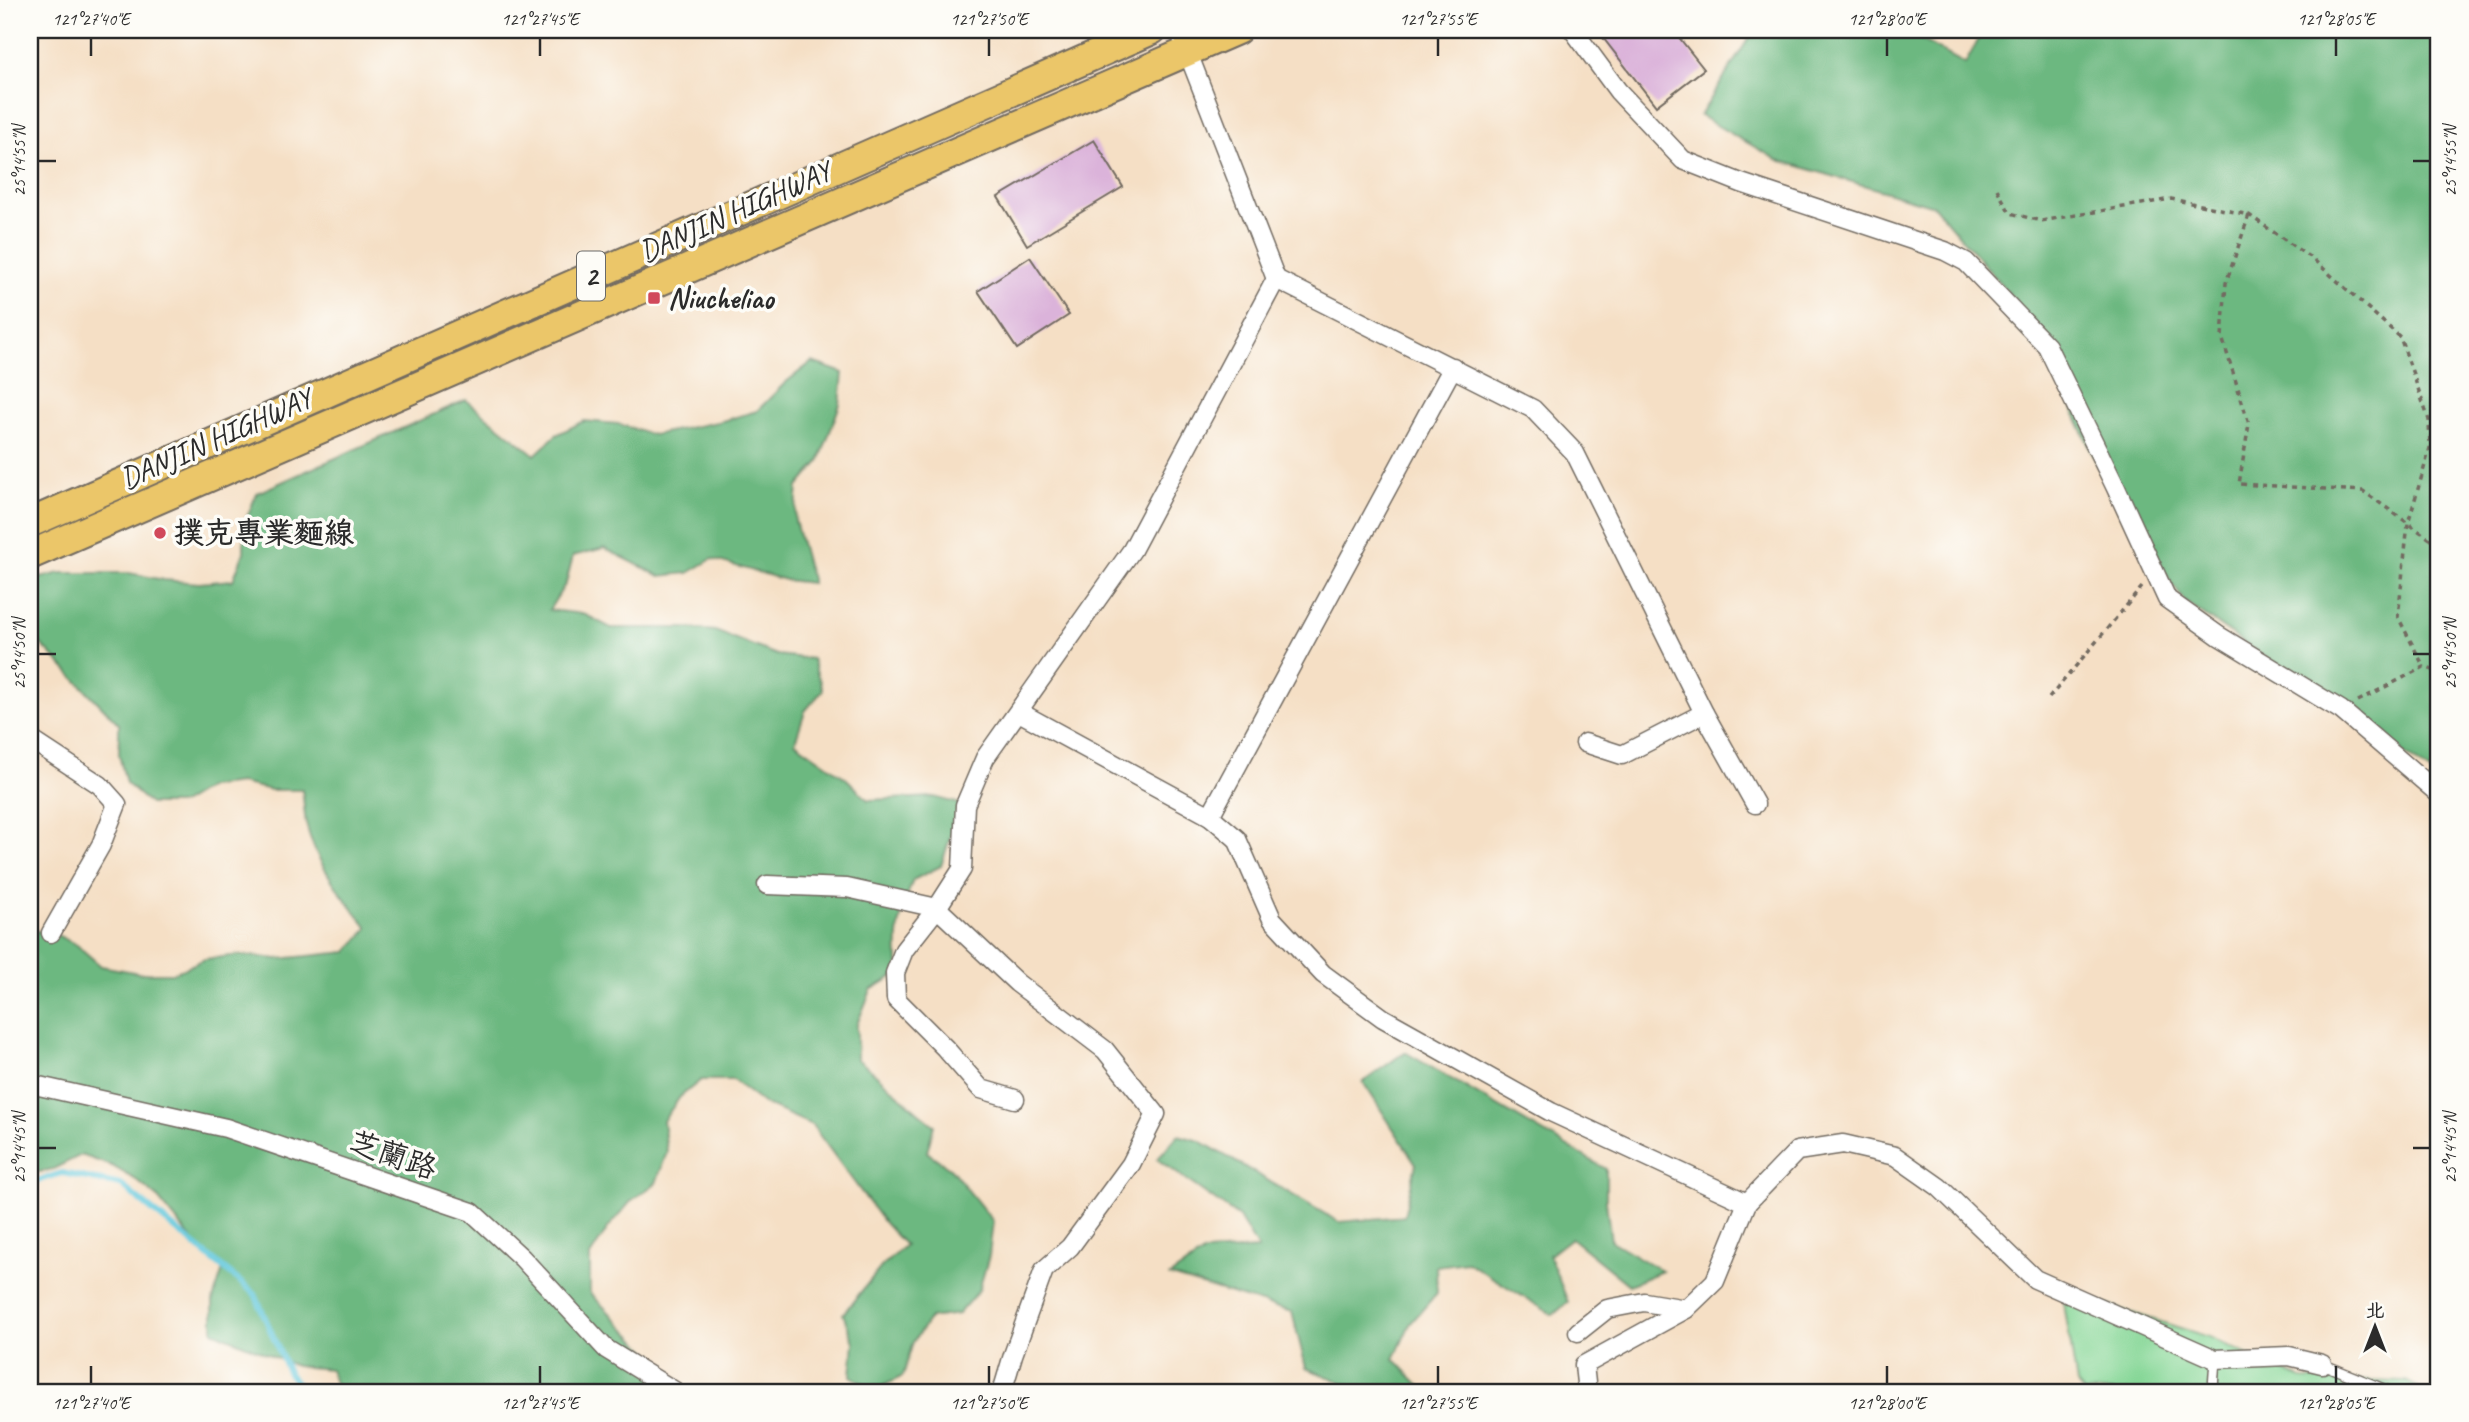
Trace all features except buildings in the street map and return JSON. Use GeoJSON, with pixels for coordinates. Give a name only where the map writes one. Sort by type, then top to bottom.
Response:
{"type":"FeatureCollection","features":[{"type":"Feature","properties":{"kind":"main road","name":"DANJIN HIGHWAY"},"geometry":{"type":"LineString","coordinates":[[30,523],[1152,30]]}},
{"type":"Feature","properties":{"kind":"main road","name":"DANJIN HIGHWAY"},"geometry":{"type":"LineString","coordinates":[[30,555],[1183,40],[1237,30]]}},
{"type":"Feature","properties":{"kind":"street"},"geometry":{"type":"LineString","coordinates":[[1573,30],[1618,91],[1683,160],[1741,183],[1945,251],[1966,262],[2047,345],[2166,598],[2219,636],[2341,710],[2439,794]]}},
{"type":"Feature","properties":{"kind":"street"},"geometry":{"type":"LineString","coordinates":[[1183,40],[1276,279],[1533,409],[1576,453],[1704,713],[1755,804]]}},
{"type":"Feature","properties":{"kind":"street"},"geometry":{"type":"LineString","coordinates":[[1015,1099],[981,1089],[896,999],[895,973],[904,950],[937,908],[962,869],[965,805],[985,758],[1132,550],[1276,279]]}},
{"type":"Feature","properties":{"kind":"street"},"geometry":{"type":"LineString","coordinates":[[1210,816],[1453,367]]}},
{"type":"Feature","properties":{"kind":"street"},"geometry":{"type":"LineString","coordinates":[[1018,712],[1210,816],[1237,839],[1272,919],[1323,974],[1383,1018],[1550,1112],[1747,1203]]}},
{"type":"Feature","properties":{"kind":"street"},"geometry":{"type":"LineString","coordinates":[[1586,743],[1622,755],[1704,713]]}},
{"type":"Feature","properties":{"kind":"street"},"geometry":{"type":"LineString","coordinates":[[30,739],[100,785],[117,804],[101,845],[51,933]]}},
{"type":"Feature","properties":{"kind":"street"},"geometry":{"type":"LineString","coordinates":[[767,885],[847,888],[937,908],[1017,983],[1105,1050],[1156,1114],[1131,1164],[1070,1247],[1044,1269],[1002,1392]]}},
{"type":"Feature","properties":{"kind":"street","name":"芝蘭路"},"geometry":{"type":"LineString","coordinates":[[30,1084],[226,1128],[472,1212],[522,1258],[606,1349],[676,1392]]}},
{"type":"Feature","properties":{"kind":"street"},"geometry":{"type":"LineString","coordinates":[[1587,1392],[1584,1366],[1686,1309],[1715,1281],[1747,1203],[1797,1151],[1843,1144],[1895,1157],[1939,1187],[2035,1279],[2215,1359],[2289,1356],[2322,1364]]}},
{"type":"Feature","properties":{"kind":"street"},"geometry":{"type":"LineString","coordinates":[[1578,1332],[1607,1309],[1644,1302],[1686,1309]]}},
{"type":"Feature","properties":{"kind":"lane"},"geometry":{"type":"LineString","coordinates":[[2210,1392],[2213,1388],[2215,1359]]}},
{"type":"Feature","properties":{"kind":"lane"},"geometry":{"type":"LineString","coordinates":[[2322,1364],[2391,1392]]}},
{"type":"Feature","properties":{"kind":"path"},"geometry":{"type":"LineString","coordinates":[[1997,189],[2010,213],[2041,221],[2171,199],[2249,215],[2315,261],[2400,337],[2429,420],[2430,448],[2408,523],[2398,617],[2424,667],[2439,672]]}},
{"type":"Feature","properties":{"kind":"path"},"geometry":{"type":"LineString","coordinates":[[2249,215],[2226,283],[2221,337],[2249,424],[2239,484],[2363,491],[2433,541],[2439,542]]}},
{"type":"Feature","properties":{"kind":"path"},"geometry":{"type":"LineString","coordinates":[[2429,420],[2439,419]]}},
{"type":"Feature","properties":{"kind":"path"},"geometry":{"type":"LineString","coordinates":[[2049,698],[2154,572]]}},
{"type":"Feature","properties":{"kind":"path"},"geometry":{"type":"LineString","coordinates":[[2341,710],[2424,667]]}},
{"type":"Feature","properties":{"kind":"green space"},"geometry":{"type":"Polygon","coordinates":[[[1754,30],[1903,30],[1965,64],[1984,30],[2439,30],[2439,778],[2185,602],[2111,495],[2035,324],[1934,206],[1778,160],[1700,116],[1754,30]]]}},
{"type":"Feature","properties":{"kind":"green space"},"geometry":{"type":"Polygon","coordinates":[[[812,362],[843,373],[840,404],[819,462],[798,487],[795,521],[812,583],[785,580],[712,559],[688,573],[660,576],[604,548],[573,556],[566,583],[549,610],[584,614],[611,628],[684,628],[715,631],[777,655],[812,659],[823,690],[805,711],[795,742],[847,779],[868,800],[934,797],[972,807],[951,835],[941,866],[913,880],[899,925],[899,973],[871,990],[857,1024],[857,1059],[934,1125],[927,1152],[951,1169],[993,1221],[989,1256],[979,1290],[958,1314],[930,1318],[913,1342],[903,1376],[875,1390],[851,1376],[854,1342],[843,1314],[882,1266],[905,1245],[885,1224],[812,1125],[764,1104],[733,1080],[701,1080],[680,1097],[663,1121],[667,1152],[656,1183],[632,1200],[608,1228],[590,1256],[590,1293],[688,1392],[338,1392],[330,1369],[296,1366],[213,1331],[213,1300],[223,1269],[202,1252],[157,1197],[112,1166],[81,1155],[53,1169],[30,1174],[30,931],[49,931],[77,945],[101,966],[139,973],[174,973],[205,959],[240,955],[278,959],[347,952],[368,928],[331,879],[316,852],[306,823],[302,790],[271,790],[240,783],[209,787],[181,804],[150,804],[126,783],[119,755],[119,724],[35,638],[29,609],[32,580],[60,573],[129,573],[199,583],[233,580],[244,552],[244,524],[257,493],[466,400],[535,455],[556,435],[584,421],[618,424],[653,435],[757,411],[785,383],[812,362]]]}},
{"type":"Feature","properties":{"kind":"green space"},"geometry":{"type":"Polygon","coordinates":[[[1405,1052],[1606,1169],[1606,1202],[1611,1241],[1662,1271],[1629,1285],[1571,1238],[1549,1255],[1568,1302],[1553,1315],[1467,1262],[1436,1266],[1437,1293],[1410,1324],[1394,1359],[1426,1392],[1366,1392],[1306,1368],[1292,1312],[1170,1276],[1205,1252],[1258,1249],[1239,1217],[1157,1159],[1178,1135],[1200,1141],[1339,1222],[1404,1216],[1416,1164],[1363,1082],[1405,1052]]]}},
{"type":"Feature","properties":{"kind":"green space"},"geometry":{"type":"Polygon","coordinates":[[[2062,1291],[2209,1337],[2302,1379],[2406,1382],[2425,1392],[2084,1392],[2077,1384],[2062,1291]]]}},
{"type":"Feature","properties":{"kind":"waterway"},"geometry":{"type":"LineString","coordinates":[[30,1183],[62,1173],[121,1185],[255,1294],[288,1372],[304,1392]]}},
{"type":"Feature","properties":{"kind":"place","name":"Niucheliao"},"geometry":{"type":"Point","coordinates":[654,298]}},
{"type":"Feature","properties":{"kind":"place","name":"撲克專業麵線"},"geometry":{"type":"Point","coordinates":[160,533]}}]}
